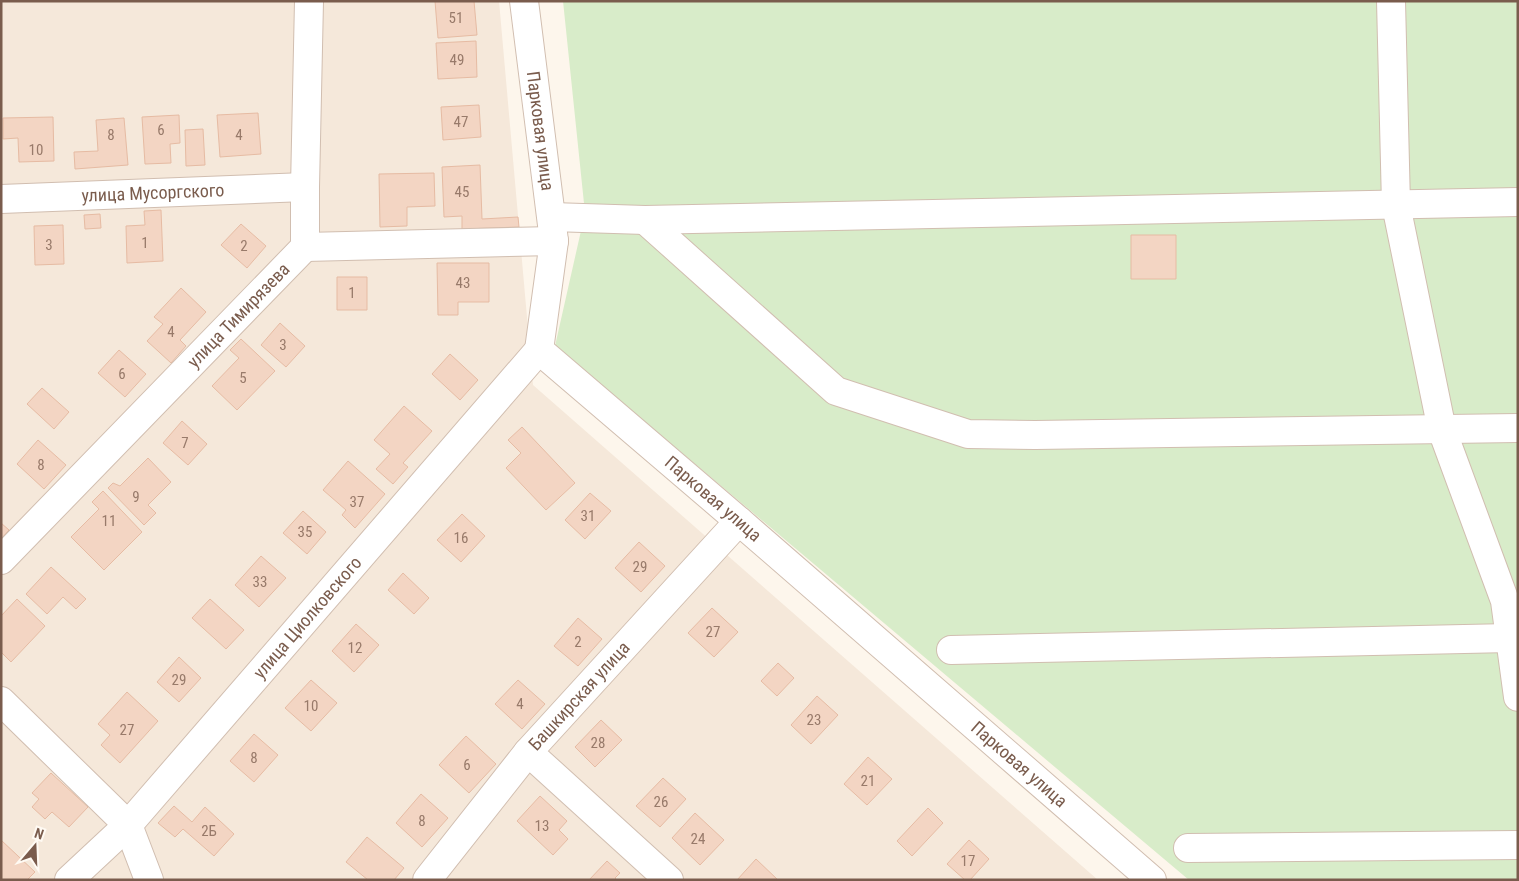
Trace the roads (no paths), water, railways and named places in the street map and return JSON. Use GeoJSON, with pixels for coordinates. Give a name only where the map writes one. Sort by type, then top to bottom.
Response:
{"type":"FeatureCollection","features":[{"type":"Feature","properties":{"kind":"street","name":"улица Тимирязева"},"geometry":{"type":"LineString","coordinates":[[1,560],[305,247],[309,1]]}},
{"type":"Feature","properties":{"kind":"street","name":"Парковая улица"},"geometry":{"type":"LineString","coordinates":[[524,1],[553,229],[539,350],[1152,880]]}},
{"type":"Feature","properties":{"kind":"street"},"geometry":{"type":"LineString","coordinates":[[1391,1],[1396,204],[1442,430],[1505,601],[1518,697]]}},
{"type":"Feature","properties":{"kind":"street","name":"улица Мусоргского"},"geometry":{"type":"LineString","coordinates":[[1,199],[305,187]]}},
{"type":"Feature","properties":{"kind":"street"},"geometry":{"type":"LineString","coordinates":[[305,247],[553,229],[645,220],[1518,202]]}},
{"type":"Feature","properties":{"kind":"street"},"geometry":{"type":"LineString","coordinates":[[645,220],[836,391],[968,434],[1035,436],[1518,428]]}},
{"type":"Feature","properties":{"kind":"street","name":"улица Циолковского"},"geometry":{"type":"LineString","coordinates":[[69,880],[128,825],[539,350]]}},
{"type":"Feature","properties":{"kind":"street","name":"Башкирская улица"},"geometry":{"type":"LineString","coordinates":[[427,880],[528,752],[739,521]]}},
{"type":"Feature","properties":{"kind":"street"},"geometry":{"type":"LineString","coordinates":[[951,650],[1510,638]]}},
{"type":"Feature","properties":{"kind":"street"},"geometry":{"type":"LineString","coordinates":[[1,701],[128,825],[149,880]]}},
{"type":"Feature","properties":{"kind":"street"},"geometry":{"type":"LineString","coordinates":[[528,752],[669,880]]}},
{"type":"Feature","properties":{"kind":"street"},"geometry":{"type":"LineString","coordinates":[[1188,848],[1518,845]]}}]}
